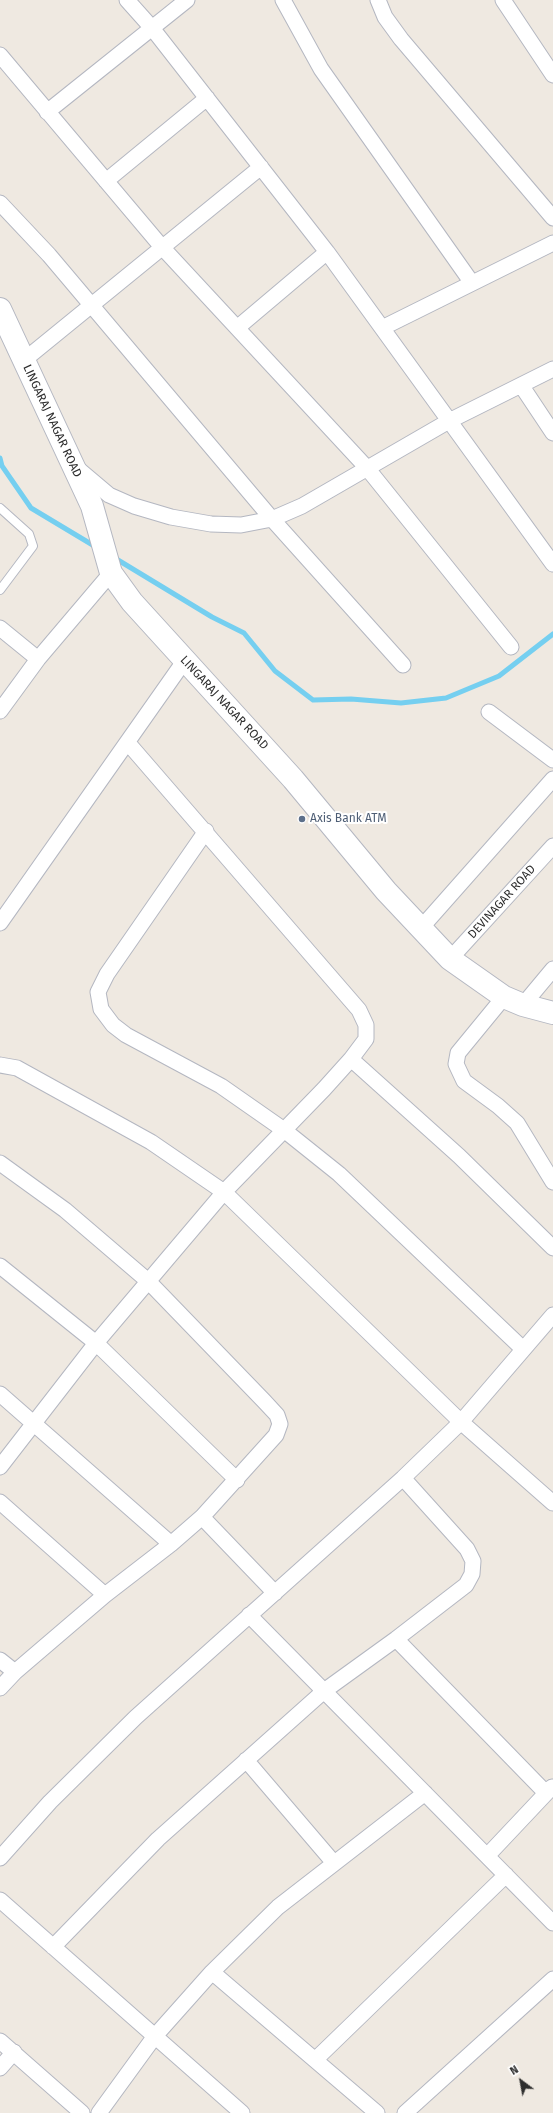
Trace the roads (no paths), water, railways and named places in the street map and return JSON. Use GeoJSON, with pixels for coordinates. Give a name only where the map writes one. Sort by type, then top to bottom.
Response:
{"type":"FeatureCollection","features":[{"type":"Feature","properties":{"kind":"street"},"geometry":{"type":"LineString","coordinates":[[127,0],[152,28],[328,252],[553,564]]}},
{"type":"Feature","properties":{"kind":"street"},"geometry":{"type":"LineString","coordinates":[[47,112],[186,0]]}},
{"type":"Feature","properties":{"kind":"street"},"geometry":{"type":"LineString","coordinates":[[283,0],[322,70],[472,284]]}},
{"type":"Feature","properties":{"kind":"street"},"geometry":{"type":"LineString","coordinates":[[378,0],[385,17],[401,39],[553,218]]}},
{"type":"Feature","properties":{"kind":"street"},"geometry":{"type":"LineString","coordinates":[[503,0],[553,75]]}},
{"type":"Feature","properties":{"kind":"street"},"geometry":{"type":"LineString","coordinates":[[0,55],[161,246],[366,468],[511,647]]}},
{"type":"Feature","properties":{"kind":"street"},"geometry":{"type":"LineString","coordinates":[[106,181],[207,98]]}},
{"type":"Feature","properties":{"kind":"street"},"geometry":{"type":"LineString","coordinates":[[23,361],[161,246],[261,167]]}},
{"type":"Feature","properties":{"kind":"street"},"geometry":{"type":"LineString","coordinates":[[0,203],[50,255],[272,519],[403,665]]}},
{"type":"Feature","properties":{"kind":"street"},"geometry":{"type":"LineString","coordinates":[[382,328],[553,243]]}},
{"type":"Feature","properties":{"kind":"street"},"geometry":{"type":"LineString","coordinates":[[237,328],[328,252]]}},
{"type":"Feature","properties":{"kind":"street","name":"LINGARAJ NAGAR ROAD"},"geometry":{"type":"LineString","coordinates":[[0,309],[92,506],[109,566],[132,602],[249,728],[386,891],[450,959],[514,1001],[553,1013]]}},
{"type":"Feature","properties":{"kind":"street"},"geometry":{"type":"LineString","coordinates":[[72,463],[108,495],[134,506],[171,517],[211,524],[241,525],[272,519],[302,506],[449,421],[553,369]]}},
{"type":"Feature","properties":{"kind":"street"},"geometry":{"type":"LineString","coordinates":[[521,385],[553,433]]}},
{"type":"Feature","properties":{"kind":"street"},"geometry":{"type":"LineString","coordinates":[[0,711],[109,566]]}},
{"type":"Feature","properties":{"kind":"street"},"geometry":{"type":"LineString","coordinates":[[0,628],[38,659]]}},
{"type":"Feature","properties":{"kind":"street"},"geometry":{"type":"LineString","coordinates":[[0,923],[185,660]]}},
{"type":"Feature","properties":{"kind":"street"},"geometry":{"type":"LineString","coordinates":[[489,712],[553,760]]}},
{"type":"Feature","properties":{"kind":"street"},"geometry":{"type":"LineString","coordinates":[[0,1467],[96,1343],[224,1192],[351,1059],[366,1039],[366,1025],[359,1010],[206,831],[128,743]]}},
{"type":"Feature","properties":{"kind":"street"},"geometry":{"type":"LineString","coordinates":[[421,928],[553,779]]}},
{"type":"Feature","properties":{"kind":"street"},"geometry":{"type":"LineString","coordinates":[[206,831],[107,974],[98,992],[101,1009],[113,1025],[126,1035],[221,1086],[284,1130],[339,1174],[523,1349]]}},
{"type":"Feature","properties":{"kind":"street","name":"DEVINAGAR ROAD"},"geometry":{"type":"LineString","coordinates":[[450,959],[553,846]]}},
{"type":"Feature","properties":{"kind":"street"},"geometry":{"type":"LineString","coordinates":[[553,969],[514,1001],[458,1052],[456,1064],[464,1081],[518,1123],[553,1182]]}},
{"type":"Feature","properties":{"kind":"street"},"geometry":{"type":"LineString","coordinates":[[351,1059],[459,1156],[553,1248]]}},
{"type":"Feature","properties":{"kind":"street"},"geometry":{"type":"LineString","coordinates":[[0,1065],[17,1068],[151,1142],[224,1192],[461,1422],[551,1497]]}},
{"type":"Feature","properties":{"kind":"street"},"geometry":{"type":"LineString","coordinates":[[0,1163],[65,1210],[148,1281],[277,1415],[280,1424],[276,1435],[202,1517],[171,1544],[105,1595],[15,1672],[0,1688]]}},
{"type":"Feature","properties":{"kind":"street"},"geometry":{"type":"LineString","coordinates":[[0,1266],[96,1343],[237,1480]]}},
{"type":"Feature","properties":{"kind":"street"},"geometry":{"type":"LineString","coordinates":[[0,1858],[50,1802],[136,1717],[403,1478],[461,1422],[553,1315]]}},
{"type":"Feature","properties":{"kind":"street"},"geometry":{"type":"LineString","coordinates":[[0,1394],[171,1544]]}},
{"type":"Feature","properties":{"kind":"street"},"geometry":{"type":"LineString","coordinates":[[53,1948],[158,1839],[324,1691],[466,1586],[472,1574],[473,1561],[467,1549],[403,1478]]}},
{"type":"Feature","properties":{"kind":"street"},"geometry":{"type":"LineString","coordinates":[[0,1502],[105,1595]]}},
{"type":"Feature","properties":{"kind":"street"},"geometry":{"type":"LineString","coordinates":[[202,1517],[274,1594]]}},
{"type":"Feature","properties":{"kind":"street"},"geometry":{"type":"LineString","coordinates":[[249,1615],[506,1875],[550,1913]]}},
{"type":"Feature","properties":{"kind":"street"},"geometry":{"type":"LineString","coordinates":[[396,1639],[549,1789],[487,1856]]}},
{"type":"Feature","properties":{"kind":"street"},"geometry":{"type":"LineString","coordinates":[[0,1660],[15,1672]]}},
{"type":"Feature","properties":{"kind":"street"},"geometry":{"type":"LineString","coordinates":[[246,1760],[334,1863]]}},
{"type":"Feature","properties":{"kind":"street"},"geometry":{"type":"LineString","coordinates":[[99,2113],[155,2036],[212,1972],[278,1906],[425,1793]]}},
{"type":"Feature","properties":{"kind":"street"},"geometry":{"type":"LineString","coordinates":[[316,2059],[506,1875]]}},
{"type":"Feature","properties":{"kind":"street"},"geometry":{"type":"LineString","coordinates":[[0,1900],[242,2113]]}},
{"type":"Feature","properties":{"kind":"street"},"geometry":{"type":"LineString","coordinates":[[212,1972],[316,2059],[377,2113]]}},
{"type":"Feature","properties":{"kind":"street"},"geometry":{"type":"LineString","coordinates":[[404,2113],[553,1979]]}},
{"type":"Feature","properties":{"kind":"street"},"geometry":{"type":"LineString","coordinates":[[0,2040],[82,2113]]}},
{"type":"Feature","properties":{"kind":"street"},"geometry":{"type":"LineString","coordinates":[[0,2068],[14,2052]]}},
{"type":"Feature","properties":{"kind":"lane"},"geometry":{"type":"LineString","coordinates":[[0,508],[30,534],[33,546],[0,590]]}},
{"type":"Feature","properties":{"kind":"waterway"},"geometry":{"type":"LineString","coordinates":[[0,458],[2,466],[31,508],[96,547]]}},
{"type":"Feature","properties":{"kind":"waterway"},"geometry":{"type":"LineString","coordinates":[[113,557],[212,617],[244,633],[275,671],[313,700],[351,699],[401,703],[446,698],[499,676],[553,634]]}},
{"type":"Feature","properties":{"kind":"place","name":"Axis Bank ATM"},"geometry":{"type":"Point","coordinates":[302,819]}}]}
